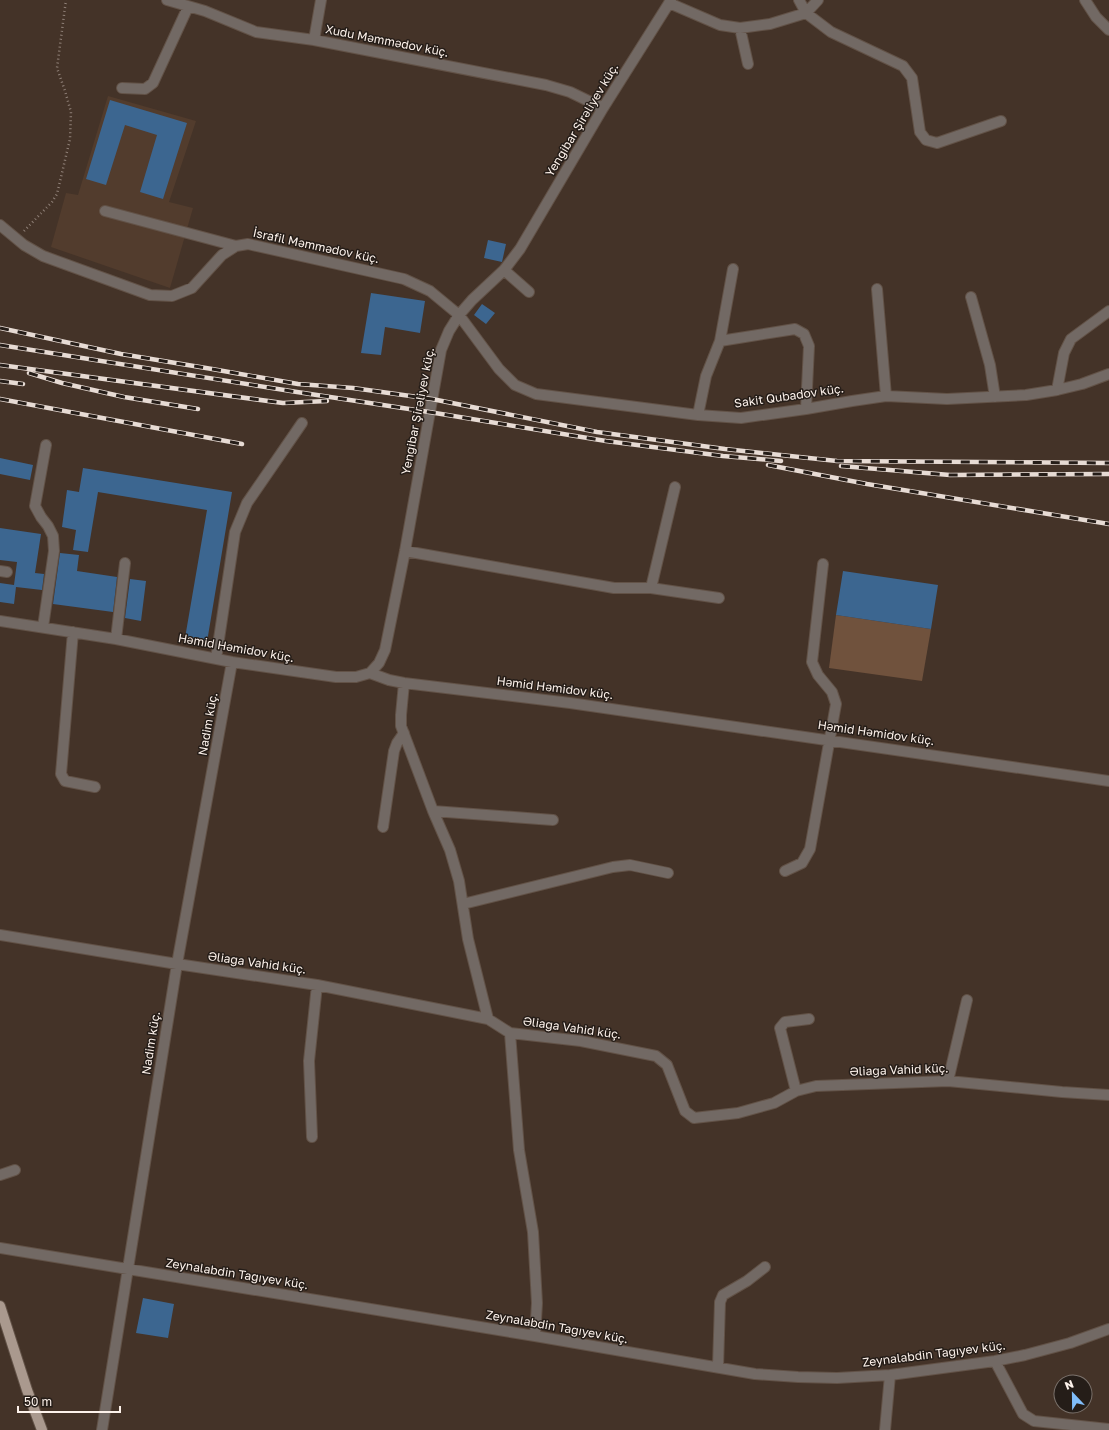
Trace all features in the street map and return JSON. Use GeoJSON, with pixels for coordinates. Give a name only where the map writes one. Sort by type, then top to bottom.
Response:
{"type":"FeatureCollection","features":[{"type":"Feature","properties":{"kind":"main road"},"geometry":{"type":"LineString","coordinates":[[0,1306],[27,1390],[42,1430]]}},
{"type":"Feature","properties":{"kind":"street","name":"Xudu Məmmədov küç."},"geometry":{"type":"LineString","coordinates":[[167,0],[205,12],[256,32],[314,40],[546,84],[570,92],[603,108]]}},
{"type":"Feature","properties":{"kind":"street"},"geometry":{"type":"LineString","coordinates":[[314,40],[321,0]]}},
{"type":"Feature","properties":{"kind":"street"},"geometry":{"type":"LineString","coordinates":[[799,0],[806,13],[831,32],[903,66],[912,78],[920,132],[926,140],[937,143],[1001,121]]}},
{"type":"Feature","properties":{"kind":"street"},"geometry":{"type":"LineString","coordinates":[[670,2],[720,25],[740,28],[770,24],[806,13],[818,0]]}},
{"type":"Feature","properties":{"kind":"street"},"geometry":{"type":"LineString","coordinates":[[1085,0],[1096,17],[1109,30]]}},
{"type":"Feature","properties":{"kind":"street","name":"Yengibar Şirəliyev küç."},"geometry":{"type":"LineString","coordinates":[[370,673],[379,663],[385,650],[406,551],[430,406],[441,350],[449,331],[459,315],[472,300],[504,270],[520,249],[603,108],[670,2]]}},
{"type":"Feature","properties":{"kind":"street"},"geometry":{"type":"LineString","coordinates":[[122,88],[145,89],[153,84],[188,6]]}},
{"type":"Feature","properties":{"kind":"street"},"geometry":{"type":"LineString","coordinates":[[740,28],[748,64]]}},
{"type":"Feature","properties":{"kind":"street"},"geometry":{"type":"LineString","coordinates":[[105,211],[236,246]]}},
{"type":"Feature","properties":{"kind":"street","name":"İsrafil Məmmədov küç."},"geometry":{"type":"LineString","coordinates":[[0,225],[24,245],[37,252],[57,261],[150,295],[172,296],[192,288],[222,255],[236,246],[248,244],[404,279],[430,291],[459,315]]}},
{"type":"Feature","properties":{"kind":"street"},"geometry":{"type":"LineString","coordinates":[[698,415],[706,376],[720,341],[733,269]]}},
{"type":"Feature","properties":{"kind":"street"},"geometry":{"type":"LineString","coordinates":[[504,270],[529,292]]}},
{"type":"Feature","properties":{"kind":"street"},"geometry":{"type":"LineString","coordinates":[[877,289],[886,396]]}},
{"type":"Feature","properties":{"kind":"street"},"geometry":{"type":"LineString","coordinates":[[971,297],[990,365],[995,397]]}},
{"type":"Feature","properties":{"kind":"street"},"geometry":{"type":"LineString","coordinates":[[1057,390],[1064,353],[1072,339],[1109,310]]}},
{"type":"Feature","properties":{"kind":"street","name":"Sakit Qubadov küç."},"geometry":{"type":"LineString","coordinates":[[459,315],[499,369],[514,385],[536,394],[698,415],[741,418],[806,410],[886,396],[946,399],[995,397],[1057,390],[1082,384],[1109,374]]}},
{"type":"Feature","properties":{"kind":"street"},"geometry":{"type":"LineString","coordinates":[[720,341],[795,329],[804,334],[810,346],[806,410]]}},
{"type":"Feature","properties":{"kind":"street"},"geometry":{"type":"LineString","coordinates":[[216,659],[235,532],[247,503],[302,423]]}},
{"type":"Feature","properties":{"kind":"street"},"geometry":{"type":"LineString","coordinates":[[43,628],[54,551],[53,536],[40,518],[35,506],[46,445]]}},
{"type":"Feature","properties":{"kind":"street"},"geometry":{"type":"LineString","coordinates":[[651,588],[675,487]]}},
{"type":"Feature","properties":{"kind":"street"},"geometry":{"type":"LineString","coordinates":[[406,551],[614,588],[651,588],[719,598]]}},
{"type":"Feature","properties":{"kind":"street"},"geometry":{"type":"LineString","coordinates":[[116,639],[126,563]]}},
{"type":"Feature","properties":{"kind":"street"},"geometry":{"type":"LineString","coordinates":[[785,871],[802,863],[810,849],[836,704],[832,692],[818,675],[812,662],[823,564]]}},
{"type":"Feature","properties":{"kind":"street","name":"Həmid Həmidov küç."},"geometry":{"type":"LineString","coordinates":[[0,621],[116,639],[232,662],[336,677],[356,677],[370,673],[389,680],[404,683],[570,703],[1109,781]]}},
{"type":"Feature","properties":{"kind":"street"},"geometry":{"type":"LineString","coordinates":[[73,632],[61,774],[65,781],[95,787]]}},
{"type":"Feature","properties":{"kind":"street","name":"Nadim küç."},"geometry":{"type":"LineString","coordinates":[[102,1430],[177,964],[232,662]]}},
{"type":"Feature","properties":{"kind":"street"},"geometry":{"type":"LineString","coordinates":[[404,683],[401,726],[450,850],[459,880],[468,939],[488,1019]]}},
{"type":"Feature","properties":{"kind":"street"},"geometry":{"type":"LineString","coordinates":[[383,827],[394,751],[404,734]]}},
{"type":"Feature","properties":{"kind":"street"},"geometry":{"type":"LineString","coordinates":[[433,810],[553,820]]}},
{"type":"Feature","properties":{"kind":"street"},"geometry":{"type":"LineString","coordinates":[[463,904],[613,867],[630,865],[668,873]]}},
{"type":"Feature","properties":{"kind":"street","name":"Əliağa Vahid küç."},"geometry":{"type":"LineString","coordinates":[[0,935],[317,985],[488,1019],[510,1033],[581,1040],[656,1056],[667,1065],[685,1111],[694,1118],[738,1113],[774,1103],[796,1091],[816,1086],[948,1081],[1109,1095]]}},
{"type":"Feature","properties":{"kind":"street"},"geometry":{"type":"LineString","coordinates":[[312,1138],[310,1061],[317,985]]}},
{"type":"Feature","properties":{"kind":"street"},"geometry":{"type":"LineString","coordinates":[[948,1081],[967,1000]]}},
{"type":"Feature","properties":{"kind":"street"},"geometry":{"type":"LineString","coordinates":[[796,1091],[780,1028],[784,1022],[809,1019]]}},
{"type":"Feature","properties":{"kind":"street"},"geometry":{"type":"LineString","coordinates":[[510,1033],[520,1150],[533,1232],[537,1303],[535,1336]]}},
{"type":"Feature","properties":{"kind":"street"},"geometry":{"type":"LineString","coordinates":[[0,1175],[15,1170]]}},
{"type":"Feature","properties":{"kind":"street","name":"Zeynalabdin Tağıyev küç."},"geometry":{"type":"LineString","coordinates":[[0,1248],[535,1336],[755,1374],[837,1378],[890,1375],[995,1361],[1025,1355],[1070,1343],[1109,1329]]}},
{"type":"Feature","properties":{"kind":"street"},"geometry":{"type":"LineString","coordinates":[[718,1367],[720,1302],[723,1295],[747,1281],[765,1267]]}},
{"type":"Feature","properties":{"kind":"street"},"geometry":{"type":"LineString","coordinates":[[995,1361],[1023,1414],[1034,1421],[1109,1429]]}},
{"type":"Feature","properties":{"kind":"street"},"geometry":{"type":"LineString","coordinates":[[885,1430],[890,1375]]}},
{"type":"Feature","properties":{"kind":"path"},"geometry":{"type":"LineString","coordinates":[[17,239],[52,202],[57,194],[70,138],[71,112],[57,68],[66,0]]}},
{"type":"Feature","properties":{"kind":"shaded area"},"geometry":{"type":"Polygon","coordinates":[[[108,96],[196,121],[169,202],[193,208],[170,288],[51,247],[66,193],[78,195],[108,96]]]}},
{"type":"Feature","properties":{"kind":"shaded area"},"geometry":{"type":"Polygon","coordinates":[[[836,615],[931,629],[922,681],[829,668],[836,615]]]}},
{"type":"Feature","properties":{"kind":"building"},"geometry":{"type":"Polygon","coordinates":[[[110,100],[187,123],[163,199],[140,192],[157,135],[125,125],[106,185],[86,179],[110,100]]]}},
{"type":"Feature","properties":{"kind":"building"},"geometry":{"type":"Polygon","coordinates":[[[488,240],[506,244],[502,262],[484,258],[488,240]]]}},
{"type":"Feature","properties":{"kind":"building"},"geometry":{"type":"Polygon","coordinates":[[[371,293],[425,301],[420,333],[385,327],[381,355],[361,353],[371,293]]]}},
{"type":"Feature","properties":{"kind":"building"},"geometry":{"type":"Polygon","coordinates":[[[482,304],[495,313],[486,324],[474,315],[482,304]]]}},
{"type":"Feature","properties":{"kind":"building"},"geometry":{"type":"Polygon","coordinates":[[[0,458],[33,465],[30,480],[0,474],[0,458]]]}},
{"type":"Feature","properties":{"kind":"building"},"geometry":{"type":"Polygon","coordinates":[[[83,468],[232,492],[207,642],[185,638],[207,510],[98,492],[88,552],[73,550],[76,530],[62,527],[67,490],[79,492],[83,468]]]}},
{"type":"Feature","properties":{"kind":"building"},"geometry":{"type":"Polygon","coordinates":[[[0,528],[41,534],[35,573],[44,574],[42,590],[16,587],[14,604],[0,602],[0,583],[14,585],[17,562],[0,560],[0,528]]]}},
{"type":"Feature","properties":{"kind":"building"},"geometry":{"type":"Polygon","coordinates":[[[60,553],[79,555],[77,571],[117,577],[113,612],[53,604],[60,553]]]}},
{"type":"Feature","properties":{"kind":"building"},"geometry":{"type":"Polygon","coordinates":[[[843,571],[938,585],[931,629],[836,615],[843,571]]]}},
{"type":"Feature","properties":{"kind":"building"},"geometry":{"type":"Polygon","coordinates":[[[130,579],[146,581],[141,621],[125,618],[130,579]]]}},
{"type":"Feature","properties":{"kind":"building"},"geometry":{"type":"Polygon","coordinates":[[[143,1298],[174,1304],[168,1338],[136,1333],[143,1298]]]}},
{"type":"Feature","properties":{"kind":"railway"},"geometry":{"type":"LineString","coordinates":[[0,328],[121,354],[298,384],[353,388],[432,399],[597,432],[725,449],[837,461],[1109,463]]}},
{"type":"Feature","properties":{"kind":"railway"},"geometry":{"type":"LineString","coordinates":[[0,345],[606,441],[723,456],[781,461]]}},
{"type":"Feature","properties":{"kind":"railway"},"geometry":{"type":"LineString","coordinates":[[0,365],[283,403],[327,401]]}},
{"type":"Feature","properties":{"kind":"railway"},"geometry":{"type":"LineString","coordinates":[[29,373],[62,383],[124,397],[198,409]]}},
{"type":"Feature","properties":{"kind":"railway"},"geometry":{"type":"LineString","coordinates":[[0,381],[23,384]]}},
{"type":"Feature","properties":{"kind":"railway"},"geometry":{"type":"LineString","coordinates":[[0,399],[242,444]]}},
{"type":"Feature","properties":{"kind":"railway"},"geometry":{"type":"LineString","coordinates":[[768,465],[867,484],[1109,524]]}},
{"type":"Feature","properties":{"kind":"railway"},"geometry":{"type":"LineString","coordinates":[[841,466],[950,475],[1109,474]]}}]}
